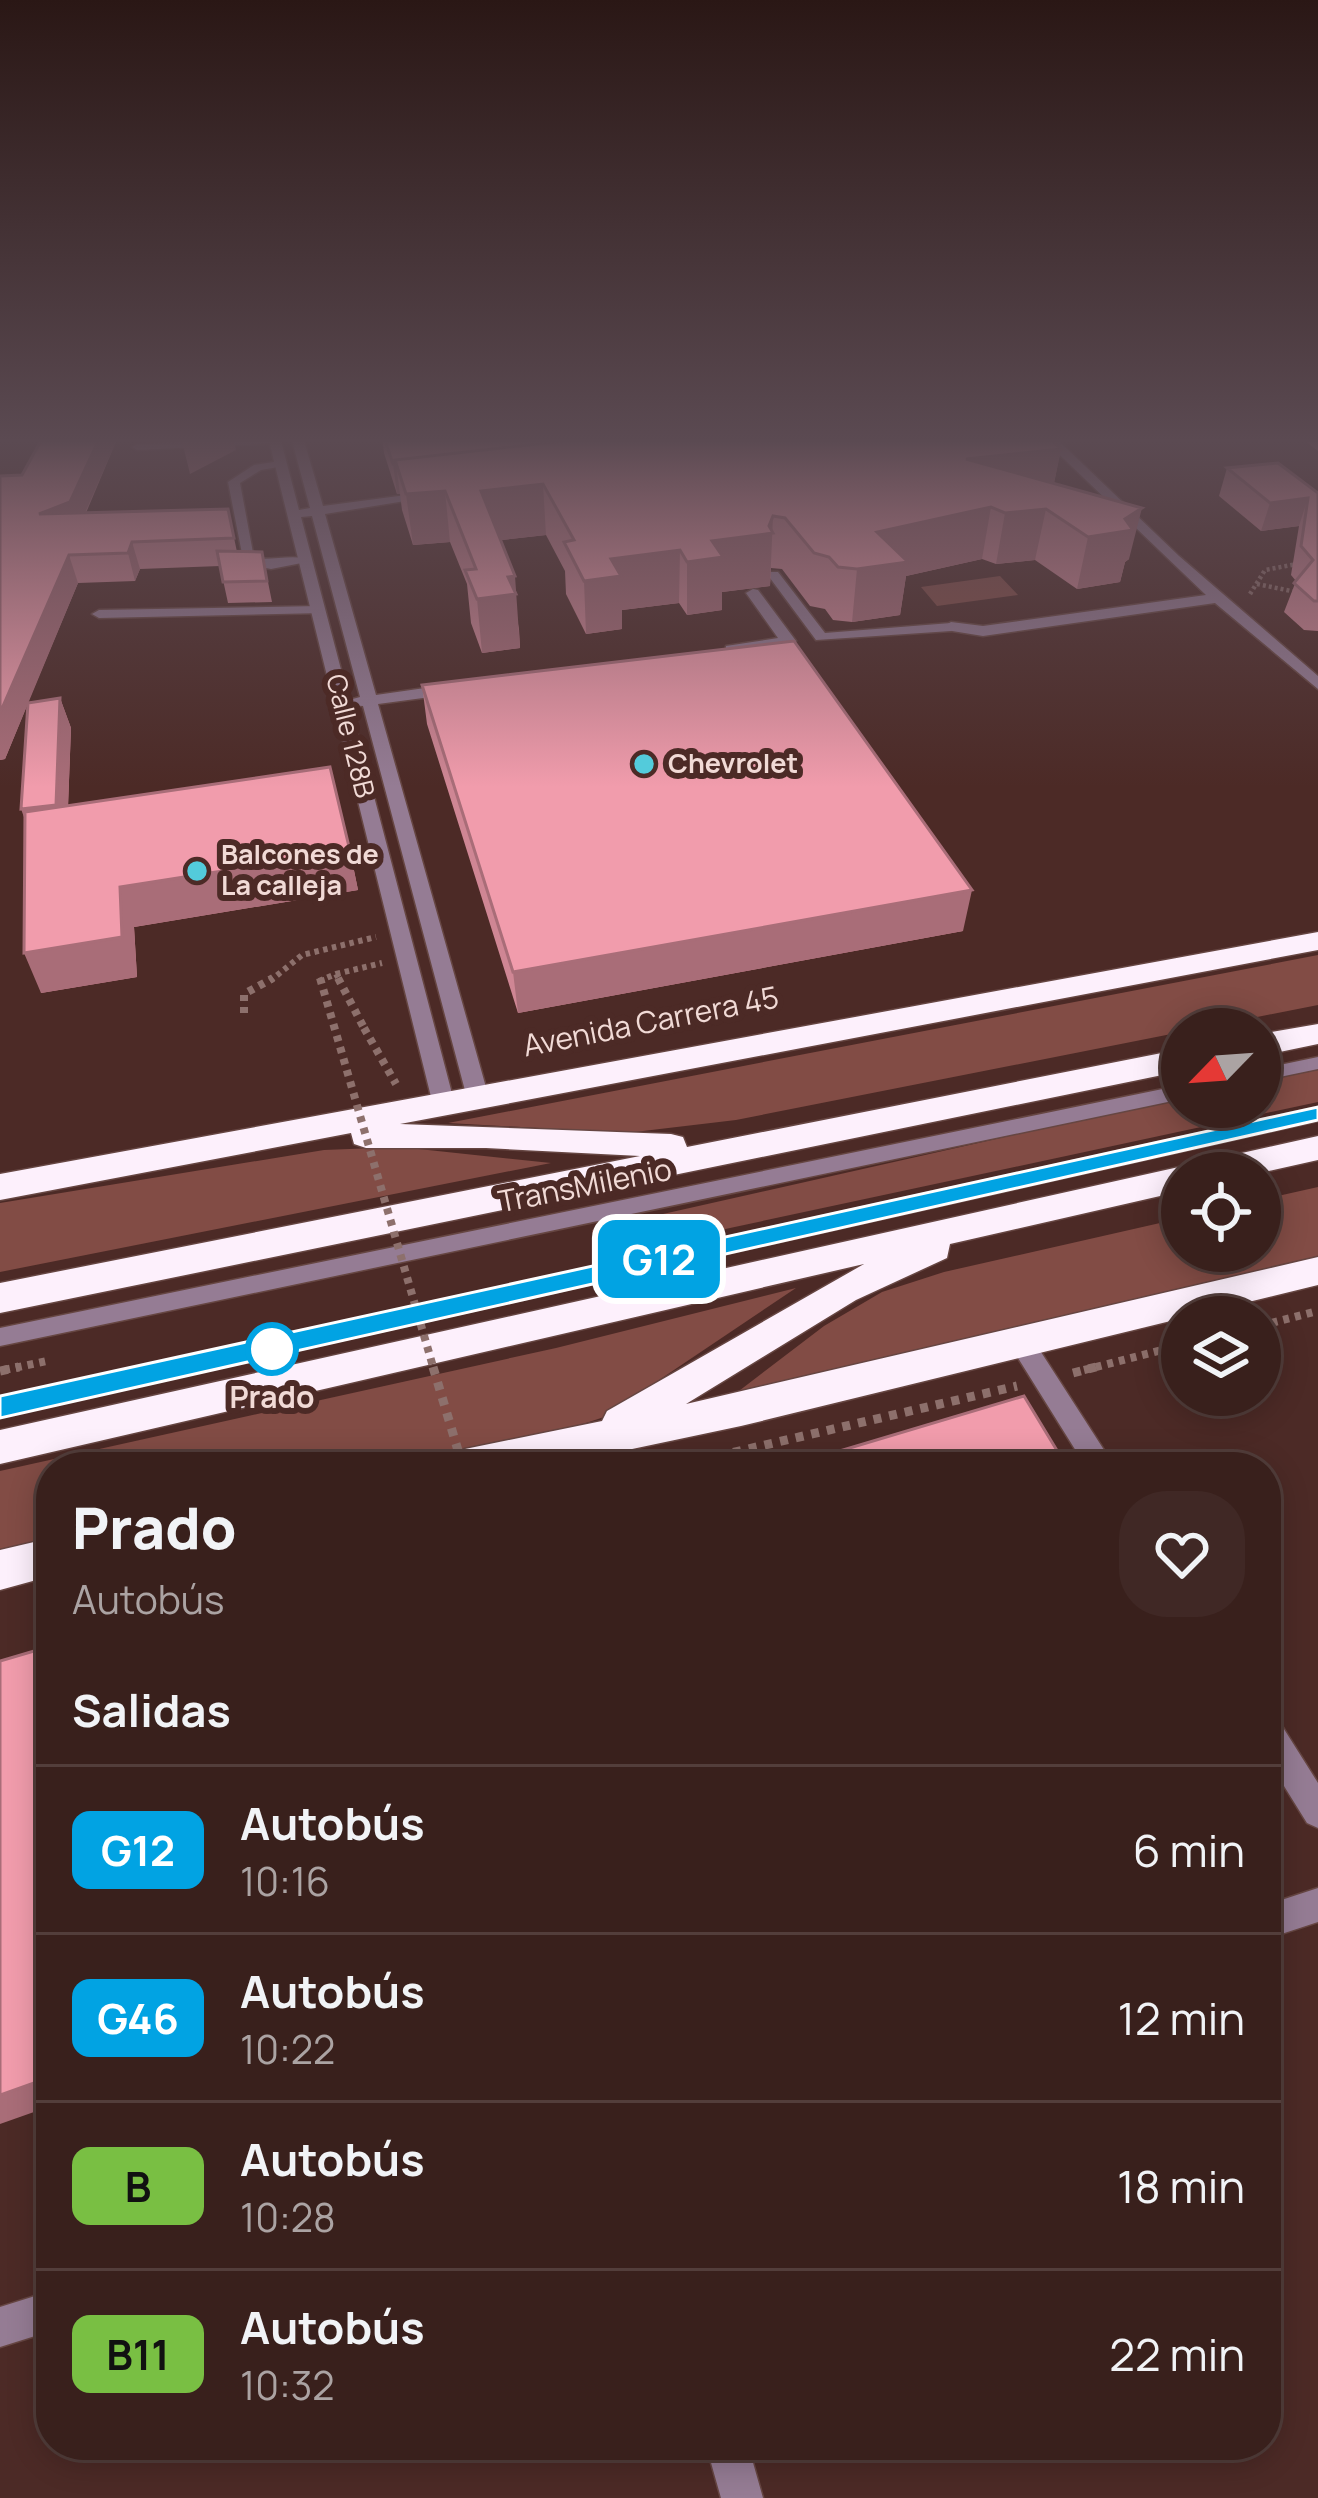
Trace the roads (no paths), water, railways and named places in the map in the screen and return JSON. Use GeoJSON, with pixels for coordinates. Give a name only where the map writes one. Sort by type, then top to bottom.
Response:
{"type":"FeatureCollection","features":[{"type":"Feature","properties":{"kind":"highway","name":"Avenida Carrera 45"},"geometry":{"type":"LineString","coordinates":[[0,1187],[1318,941]]}},
{"type":"Feature","properties":{"kind":"highway"},"geometry":{"type":"LineString","coordinates":[[1281,1041],[1318,1034]]}},
{"type":"Feature","properties":{"kind":"highway"},"geometry":{"type":"LineString","coordinates":[[0,1298],[1161,1064]]}},
{"type":"Feature","properties":{"kind":"highway"},"geometry":{"type":"LineString","coordinates":[[237,1143],[386,1135],[740,1147]]}},
{"type":"Feature","properties":{"kind":"highway"},"geometry":{"type":"LineString","coordinates":[[1281,1156],[1318,1148]]}},
{"type":"Feature","properties":{"kind":"highway"},"geometry":{"type":"LineString","coordinates":[[0,1447],[1161,1183]]}},
{"type":"Feature","properties":{"kind":"highway"},"geometry":{"type":"LineString","coordinates":[[586,1442],[682,1390],[842,1291],[999,1218]]}},
{"type":"Feature","properties":{"kind":"highway"},"geometry":{"type":"LineString","coordinates":[[537,1452],[1318,1271]]}},
{"type":"Feature","properties":{"kind":"highway"},"geometry":{"type":"LineString","coordinates":[[0,1570],[36,1561]]}},
{"type":"Feature","properties":{"kind":"street","name":"Calle 128B"},"geometry":{"type":"LineString","coordinates":[[304,554],[342,704],[461,1101]]}},
{"type":"Feature","properties":{"kind":"street","name":"Calle 128B"},"geometry":{"type":"LineString","coordinates":[[329,554],[368,700],[461,1101]]}},
{"type":"Feature","properties":{"kind":"street"},"geometry":{"type":"LineString","coordinates":[[1170,554],[1318,685]]}},
{"type":"Feature","properties":{"kind":"street"},"geometry":{"type":"LineString","coordinates":[[719,650],[788,640],[753,592]]}},
{"type":"Feature","properties":{"kind":"street"},"geometry":{"type":"LineString","coordinates":[[951,627],[983,632],[1216,596]]}},
{"type":"Feature","properties":{"kind":"street"},"geometry":{"type":"LineString","coordinates":[[342,704],[466,687]]}},
{"type":"Feature","properties":{"kind":"street"},"geometry":{"type":"LineString","coordinates":[[1022,1342],[1092,1452]]}},
{"type":"Feature","properties":{"kind":"street"},"geometry":{"type":"LineString","coordinates":[[1281,1753],[1318,1812]]}},
{"type":"Feature","properties":{"kind":"street"},"geometry":{"type":"LineString","coordinates":[[1281,1917],[1318,1905]]}},
{"type":"Feature","properties":{"kind":"street"},"geometry":{"type":"LineString","coordinates":[[0,2327],[36,2316]]}},
{"type":"Feature","properties":{"kind":"street"},"geometry":{"type":"LineString","coordinates":[[731,2460],[742,2498]]}},
{"type":"Feature","properties":{"kind":"lane"},"geometry":{"type":"LineString","coordinates":[[247,554],[248,561],[271,565],[306,561]]}},
{"type":"Feature","properties":{"kind":"lane"},"geometry":{"type":"LineString","coordinates":[[774,575],[821,637],[951,627]]}},
{"type":"Feature","properties":{"kind":"lane"},"geometry":{"type":"LineString","coordinates":[[99,614],[319,610]]}},
{"type":"Feature","properties":{"kind":"lane"},"geometry":{"type":"LineString","coordinates":[[1281,1071],[1318,1063]]}},
{"type":"Feature","properties":{"kind":"lane","name":"TransMilenio"},"geometry":{"type":"LineString","coordinates":[[0,1337],[1161,1096]]}},
{"type":"Feature","properties":{"kind":"lane"},"geometry":{"type":"LineString","coordinates":[[0,1407],[1318,1114]]}},
{"type":"Feature","properties":{"kind":"place","name":"Chevrolet"},"geometry":{"type":"Point","coordinates":[644,764]}},
{"type":"Feature","properties":{"kind":"place","name":"Balcones de La calleja"},"geometry":{"type":"Point","coordinates":[197,871]}},
{"type":"Feature","properties":{"kind":"place","name":"Prado"},"geometry":{"type":"Point","coordinates":[272,1349]}}]}
